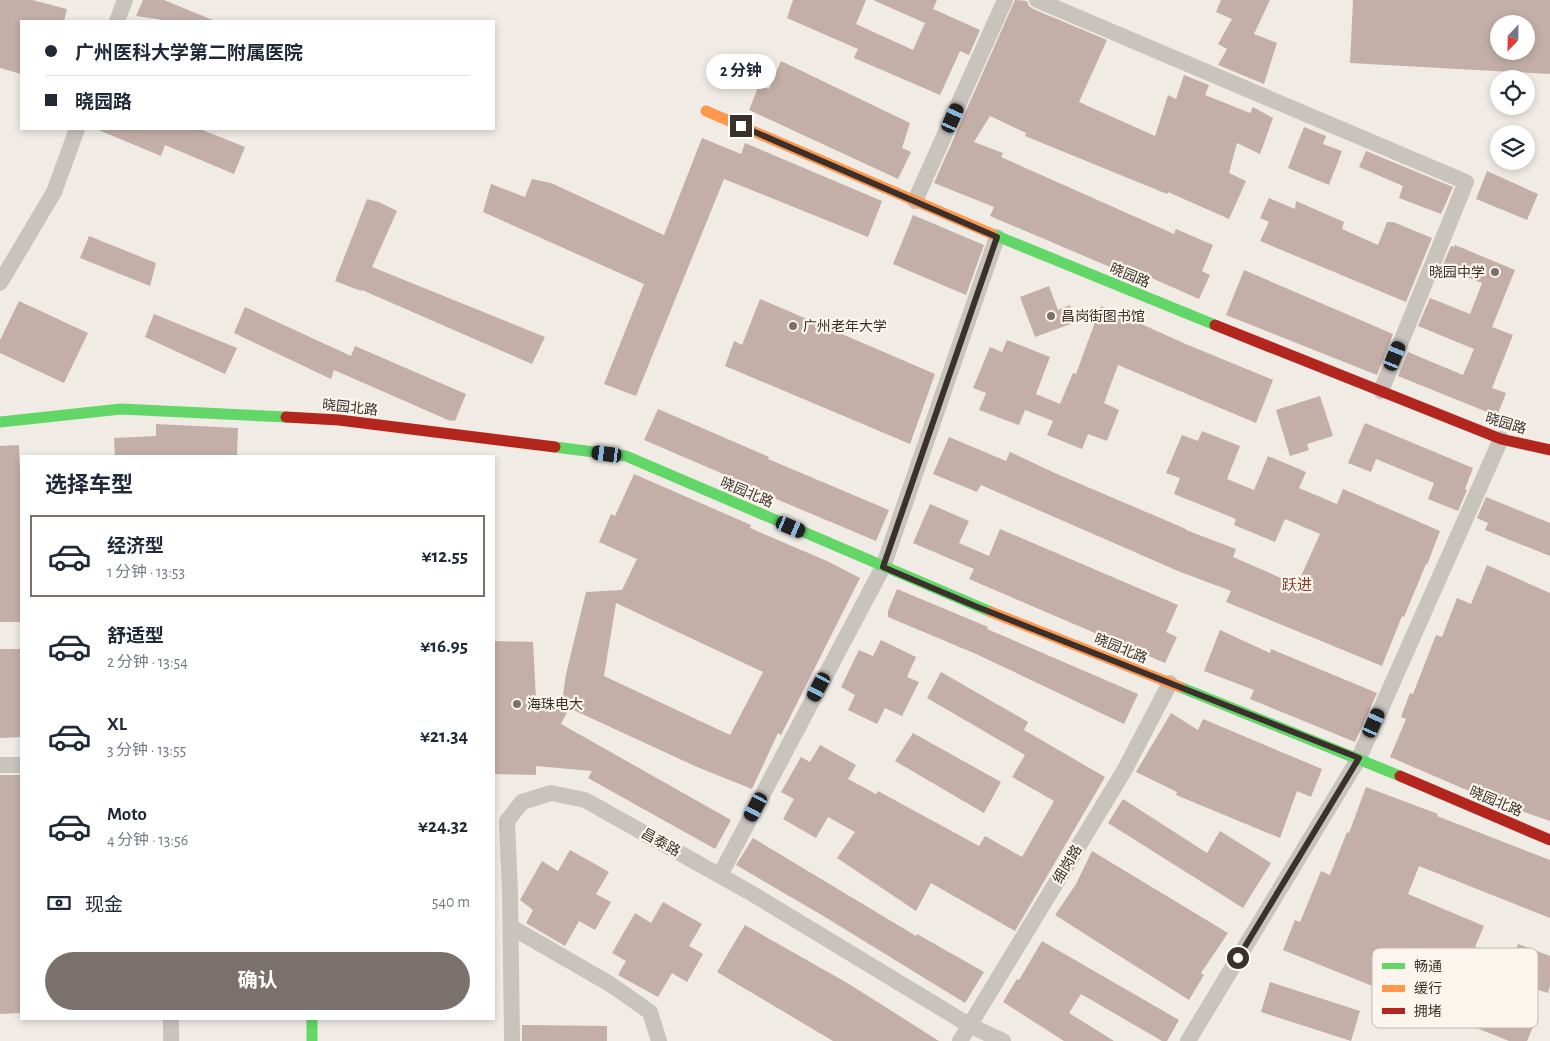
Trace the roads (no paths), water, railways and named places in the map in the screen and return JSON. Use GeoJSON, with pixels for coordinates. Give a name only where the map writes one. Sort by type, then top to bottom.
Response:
{"type":"FeatureCollection","features":[{"type":"Feature","properties":{"kind":"street"},"geometry":{"type":"LineString","coordinates":[[117,20],[125,0]]}},
{"type":"Feature","properties":{"kind":"street"},"geometry":{"type":"LineString","coordinates":[[915,201],[1005,0]]}},
{"type":"Feature","properties":{"kind":"street"},"geometry":{"type":"LineString","coordinates":[[1037,0],[1466,182],[1381,391]]}},
{"type":"Feature","properties":{"kind":"street","name":"晓园路"},"geometry":{"type":"LineString","coordinates":[[706,111],[997,237],[1501,439],[1550,450]]}},
{"type":"Feature","properties":{"kind":"street"},"geometry":{"type":"LineString","coordinates":[[0,283],[54,192],[77,130]]}},
{"type":"Feature","properties":{"kind":"street"},"geometry":{"type":"LineString","coordinates":[[720,875],[883,567],[997,237]]}},
{"type":"Feature","properties":{"kind":"street","name":"晓园北路"},"geometry":{"type":"LineString","coordinates":[[0,422],[121,409],[339,420],[626,456],[975,606],[1359,758],[1550,840]]}},
{"type":"Feature","properties":{"kind":"street"},"geometry":{"type":"LineString","coordinates":[[1188,1041],[1359,758],[1501,439]]}},
{"type":"Feature","properties":{"kind":"street","name":"细岗路"},"geometry":{"type":"LineString","coordinates":[[960,1041],[1124,771],[1170,683]]}},
{"type":"Feature","properties":{"kind":"street"},"geometry":{"type":"LineString","coordinates":[[0,765],[20,766]]}},
{"type":"Feature","properties":{"kind":"street","name":"昌泰路"},"geometry":{"type":"LineString","coordinates":[[512,1041],[511,927],[507,822],[522,802],[551,793],[585,800],[720,875],[969,1025],[1003,1041]]}},
{"type":"Feature","properties":{"kind":"street"},"geometry":{"type":"LineString","coordinates":[[511,927],[610,984],[650,1012],[659,1041]]}},
{"type":"Feature","properties":{"kind":"street"},"geometry":{"type":"LineString","coordinates":[[171,1020],[171,1041]]}},
{"type":"Feature","properties":{"kind":"street"},"geometry":{"type":"LineString","coordinates":[[312,1020],[312,1041]]}},
{"type":"Feature","properties":{"kind":"place","name":"晓园中学"},"geometry":{"type":"Point","coordinates":[1495,272]}},
{"type":"Feature","properties":{"kind":"place","name":"昌岗街图书馆"},"geometry":{"type":"Point","coordinates":[1051,316]}},
{"type":"Feature","properties":{"kind":"place","name":"广州老年大学"},"geometry":{"type":"Point","coordinates":[793,326]}},
{"type":"Feature","properties":{"kind":"place","name":"海珠电大"},"geometry":{"type":"Point","coordinates":[517,704]}},
{"type":"Feature","properties":{"kind":"district","name":"跃进"},"geometry":{"type":"Point","coordinates":[1297,585]}}]}
